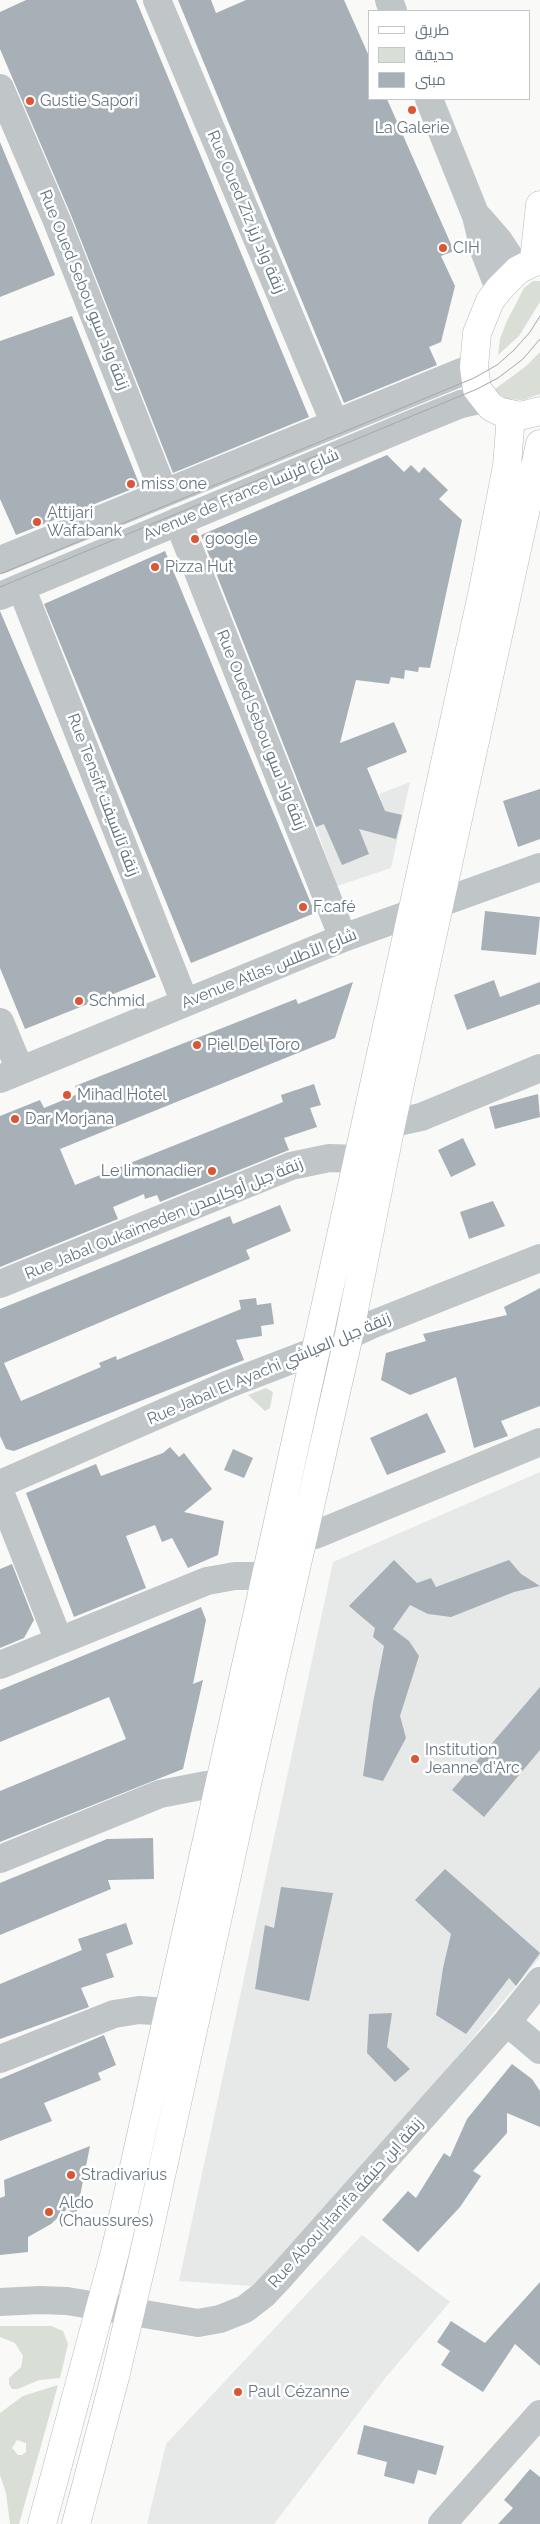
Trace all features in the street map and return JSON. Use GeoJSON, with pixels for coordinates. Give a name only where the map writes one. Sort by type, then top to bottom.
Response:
{"type":"FeatureCollection","features":[{"type":"Feature","properties":{"kind":"main road"},"geometry":{"type":"LineString","coordinates":[[540,205],[531,263],[499,289],[482,316],[477,333],[474,367],[476,384],[491,407],[511,415],[529,415],[540,411]]}},
{"type":"Feature","properties":{"kind":"main road"},"geometry":{"type":"LineString","coordinates":[[42,2524],[100,2308],[176,1980],[303,1538],[349,1335],[378,1126],[413,912],[483,590],[507,466],[511,415]]}},
{"type":"Feature","properties":{"kind":"main road"},"geometry":{"type":"LineString","coordinates":[[76,2524],[130,2313],[203,1985],[266,1576],[315,1351],[358,1160],[378,1126],[439,904],[540,444]]}},
{"type":"Feature","properties":{"kind":"main road"},"geometry":{"type":"LineString","coordinates":[[176,1980],[203,1985]]}},
{"type":"Feature","properties":{"kind":"street","name":"Rue Oued Ziz زنقة واد زيز"},"geometry":{"type":"LineString","coordinates":[[157,0],[335,424]]}},
{"type":"Feature","properties":{"kind":"street","name":"Rue Oued Sebou زنقة واد سبو"},"geometry":{"type":"LineString","coordinates":[[0,88],[57,221],[164,493]]}},
{"type":"Feature","properties":{"kind":"street"},"geometry":{"type":"LineString","coordinates":[[429,100],[476,216],[485,253],[499,289]]}},
{"type":"Feature","properties":{"kind":"street"},"geometry":{"type":"LineString","coordinates":[[476,216],[499,241],[531,263]]}},
{"type":"Feature","properties":{"kind":"street","name":"Avenue de France شارع فرنسا"},"geometry":{"type":"LineString","coordinates":[[1,557],[474,367]]}},
{"type":"Feature","properties":{"kind":"street","name":"Avenue de France شارع فرنسا"},"geometry":{"type":"LineString","coordinates":[[11,592],[461,404],[484,399]]}},
{"type":"Feature","properties":{"kind":"street","name":"Rue Oued Sebou زنقة واد سبو"},"geometry":{"type":"LineString","coordinates":[[178,521],[343,938]]}},
{"type":"Feature","properties":{"kind":"street","name":"Rue Tensift زنقة تانسيفت"},"geometry":{"type":"LineString","coordinates":[[11,592],[185,1003]]}},
{"type":"Feature","properties":{"kind":"street","name":"Avenue Atlas شارع الأطلس"},"geometry":{"type":"LineString","coordinates":[[10,1074],[343,938],[540,867]]}},
{"type":"Feature","properties":{"kind":"street"},"geometry":{"type":"LineString","coordinates":[[0,1022],[10,1074]]}},
{"type":"Feature","properties":{"kind":"street"},"geometry":{"type":"LineString","coordinates":[[378,1126],[436,1112],[540,1068]]}},
{"type":"Feature","properties":{"kind":"street","name":"Rue Jabal Oukaïmeden زنقة جبل أوكايمدن"},"geometry":{"type":"LineString","coordinates":[[0,1284],[291,1166],[329,1158],[358,1160]]}},
{"type":"Feature","properties":{"kind":"street","name":"Rue Jabal El Ayachi زنقة جبل العياشي"},"geometry":{"type":"LineString","coordinates":[[0,1484],[229,1384],[315,1351],[349,1335],[540,1258]]}},
{"type":"Feature","properties":{"kind":"street"},"geometry":{"type":"LineString","coordinates":[[274,1540],[303,1538],[540,1442]]}},
{"type":"Feature","properties":{"kind":"street"},"geometry":{"type":"LineString","coordinates":[[0,1492],[59,1641]]}},
{"type":"Feature","properties":{"kind":"street"},"geometry":{"type":"LineString","coordinates":[[0,1665],[207,1581],[235,1576],[266,1576]]}},
{"type":"Feature","properties":{"kind":"street"},"geometry":{"type":"LineString","coordinates":[[0,1858],[160,1794],[233,1784]]}},
{"type":"Feature","properties":{"kind":"street","name":"Rue Abou Hanifa زنقة اٍبن حنيفة"},"geometry":{"type":"LineString","coordinates":[[0,2302],[40,2300],[198,2324],[220,2319],[245,2309],[281,2276],[507,2022],[540,1981]]}},
{"type":"Feature","properties":{"kind":"street"},"geometry":{"type":"LineString","coordinates":[[0,2059],[114,2014],[139,2010],[169,2012]]}},
{"type":"Feature","properties":{"kind":"street"},"geometry":{"type":"LineString","coordinates":[[507,2022],[540,2050]]}},
{"type":"Feature","properties":{"kind":"street"},"geometry":{"type":"LineString","coordinates":[[442,2524],[540,2414]]}},
{"type":"Feature","properties":{"kind":"shaded area"},"geometry":{"type":"Polygon","coordinates":[[[410,782],[391,868],[337,886],[316,827],[381,800],[379,794],[410,782]]]}},
{"type":"Feature","properties":{"kind":"shaded area","name":"Institution Jeanne d'Arc"},"geometry":{"type":"Polygon","coordinates":[[[540,1472],[540,1957],[266,2287],[179,2281],[333,1562],[540,1472]]]}},
{"type":"Feature","properties":{"kind":"shaded area"},"geometry":{"type":"Polygon","coordinates":[[[362,2235],[450,2302],[386,2377],[274,2524],[147,2524],[166,2444],[362,2235]]]}},
{"type":"Feature","properties":{"kind":"green space"},"geometry":{"type":"Polygon","coordinates":[[[533,281],[540,281],[540,302],[519,336],[498,355],[500,339],[506,323],[524,288],[533,281]]]}},
{"type":"Feature","properties":{"kind":"green space"},"geometry":{"type":"Polygon","coordinates":[[[540,352],[540,394],[523,400],[506,399],[498,393],[495,389],[525,367],[540,352]]]}},
{"type":"Feature","properties":{"kind":"green space"},"geometry":{"type":"Polygon","coordinates":[[[266,1388],[273,1392],[270,1408],[265,1411],[248,1395],[266,1388]]]}},
{"type":"Feature","properties":{"kind":"green space"},"geometry":{"type":"Polygon","coordinates":[[[0,2326],[51,2326],[63,2331],[68,2344],[60,2378],[39,2380],[18,2389],[12,2389],[9,2384],[9,2378],[21,2367],[23,2356],[15,2343],[0,2337],[0,2326]]]}},
{"type":"Feature","properties":{"kind":"green space"},"geometry":{"type":"Polygon","coordinates":[[[58,2385],[19,2524],[10,2524],[6,2493],[0,2475],[0,2413],[23,2396],[58,2385]],[[17,2440],[12,2448],[18,2455],[22,2455],[26,2452],[26,2443],[17,2440]]]}},
{"type":"Feature","properties":{"kind":"building"},"geometry":{"type":"Polygon","coordinates":[[[26,0],[136,0],[309,417],[173,473],[71,215],[0,49],[0,12],[26,0]]]}},
{"type":"Feature","properties":{"kind":"building"},"geometry":{"type":"Polygon","coordinates":[[[178,0],[211,0],[216,13],[246,0],[344,0],[368,54],[368,100],[387,100],[454,251],[441,256],[455,286],[441,342],[429,347],[437,365],[344,403],[178,0]]]}},
{"type":"Feature","properties":{"kind":"building"},"geometry":{"type":"Polygon","coordinates":[[[0,142],[55,275],[0,297],[0,142]]]}},
{"type":"Feature","properties":{"kind":"building"},"geometry":{"type":"Polygon","coordinates":[[[72,316],[140,486],[16,535],[0,499],[0,341],[72,316]]]}},
{"type":"Feature","properties":{"kind":"building"},"geometry":{"type":"Polygon","coordinates":[[[387,455],[404,472],[411,465],[419,473],[424,467],[448,490],[439,499],[462,520],[430,668],[419,667],[418,672],[405,670],[404,679],[391,677],[389,684],[356,680],[340,743],[394,722],[407,752],[367,768],[385,811],[402,815],[396,839],[359,829],[369,854],[342,865],[324,824],[316,827],[201,535],[387,455]]]}},
{"type":"Feature","properties":{"kind":"building"},"geometry":{"type":"Polygon","coordinates":[[[165,551],[315,913],[191,963],[44,604],[165,551]]]}},
{"type":"Feature","properties":{"kind":"building"},"geometry":{"type":"Polygon","coordinates":[[[0,611],[156,977],[25,1029],[0,968],[0,611]]]}},
{"type":"Feature","properties":{"kind":"building"},"geometry":{"type":"Polygon","coordinates":[[[540,789],[540,839],[518,847],[503,801],[540,789]]]}},
{"type":"Feature","properties":{"kind":"building"},"geometry":{"type":"Polygon","coordinates":[[[485,911],[540,917],[536,955],[481,950],[485,911]]]}},
{"type":"Feature","properties":{"kind":"building"},"geometry":{"type":"Polygon","coordinates":[[[494,980],[500,997],[540,982],[540,1004],[467,1030],[454,995],[494,980]]]}},
{"type":"Feature","properties":{"kind":"building"},"geometry":{"type":"Polygon","coordinates":[[[353,982],[335,1038],[60,1149],[75,1185],[283,1102],[281,1095],[314,1084],[321,1105],[310,1108],[317,1127],[284,1138],[289,1150],[160,1202],[157,1195],[145,1199],[144,1194],[113,1207],[118,1219],[0,1267],[0,1116],[40,1100],[44,1108],[78,1094],[75,1086],[296,999],[298,1004],[353,982]]]}},
{"type":"Feature","properties":{"kind":"building"},"geometry":{"type":"Polygon","coordinates":[[[538,1094],[540,1117],[495,1129],[489,1107],[538,1094]]]}},
{"type":"Feature","properties":{"kind":"building"},"geometry":{"type":"Polygon","coordinates":[[[463,1138],[476,1165],[451,1177],[438,1150],[463,1138]]]}},
{"type":"Feature","properties":{"kind":"building"},"geometry":{"type":"Polygon","coordinates":[[[493,1201],[505,1226],[469,1239],[460,1212],[493,1201]]]}},
{"type":"Feature","properties":{"kind":"building"},"geometry":{"type":"Polygon","coordinates":[[[280,1205],[291,1231],[246,1250],[250,1259],[4,1363],[21,1401],[101,1367],[99,1363],[116,1356],[117,1360],[241,1309],[239,1300],[256,1298],[257,1305],[271,1303],[274,1324],[261,1326],[262,1336],[236,1340],[244,1360],[14,1451],[6,1449],[0,1436],[0,1309],[230,1216],[233,1224],[280,1205]]]}},
{"type":"Feature","properties":{"kind":"building"},"geometry":{"type":"Polygon","coordinates":[[[540,1288],[540,1406],[501,1421],[508,1436],[474,1448],[456,1377],[410,1395],[381,1380],[386,1353],[426,1341],[423,1334],[507,1315],[504,1307],[540,1288]]]}},
{"type":"Feature","properties":{"kind":"building"},"geometry":{"type":"Polygon","coordinates":[[[427,1413],[446,1452],[387,1475],[370,1438],[427,1413]]]}},
{"type":"Feature","properties":{"kind":"building"},"geometry":{"type":"Polygon","coordinates":[[[170,1447],[179,1457],[184,1453],[212,1489],[184,1512],[224,1521],[218,1555],[188,1568],[172,1538],[162,1542],[155,1525],[126,1536],[146,1588],[74,1617],[26,1493],[96,1464],[101,1476],[163,1453],[170,1447]]]}},
{"type":"Feature","properties":{"kind":"building"},"geometry":{"type":"Polygon","coordinates":[[[233,1449],[253,1458],[244,1478],[224,1470],[233,1449]]]}},
{"type":"Feature","properties":{"kind":"building"},"geometry":{"type":"Polygon","coordinates":[[[394,1560],[417,1583],[431,1578],[436,1587],[509,1560],[521,1574],[540,1586],[514,1592],[451,1617],[428,1614],[410,1605],[393,1629],[409,1641],[419,1656],[400,1716],[406,1738],[383,1781],[363,1776],[373,1703],[384,1646],[373,1637],[375,1628],[349,1606],[394,1560]]]}},
{"type":"Feature","properties":{"kind":"building"},"geometry":{"type":"Polygon","coordinates":[[[12,1564],[34,1620],[24,1638],[0,1648],[0,1569],[12,1564]]]}},
{"type":"Feature","properties":{"kind":"building"},"geometry":{"type":"Polygon","coordinates":[[[201,1607],[206,1620],[193,1684],[203,1680],[183,1769],[0,1842],[0,1791],[126,1739],[109,1697],[0,1742],[0,1690],[201,1607]]]}},
{"type":"Feature","properties":{"kind":"building"},"geometry":{"type":"Polygon","coordinates":[[[540,1687],[540,1750],[484,1817],[452,1790],[540,1687]]]}},
{"type":"Feature","properties":{"kind":"building"},"geometry":{"type":"Polygon","coordinates":[[[153,1838],[154,1879],[108,1880],[111,1889],[0,1935],[0,1883],[107,1839],[153,1838]]]}},
{"type":"Feature","properties":{"kind":"building"},"geometry":{"type":"Polygon","coordinates":[[[445,1869],[540,1953],[516,1986],[509,1978],[466,2034],[436,2015],[443,1968],[451,1934],[415,1900],[445,1869]]]}},
{"type":"Feature","properties":{"kind":"building"},"geometry":{"type":"Polygon","coordinates":[[[281,1887],[333,1893],[309,2001],[255,1989],[265,1925],[274,1928],[281,1887]]]}},
{"type":"Feature","properties":{"kind":"building"},"geometry":{"type":"Polygon","coordinates":[[[126,1923],[133,1944],[106,1954],[114,1977],[81,1988],[89,2007],[0,2039],[0,1984],[82,1950],[78,1939],[126,1923]]]}},
{"type":"Feature","properties":{"kind":"building"},"geometry":{"type":"Polygon","coordinates":[[[392,2013],[387,2047],[410,2069],[395,2082],[367,2053],[369,2014],[392,2013]]]}},
{"type":"Feature","properties":{"kind":"building"},"geometry":{"type":"Polygon","coordinates":[[[104,2035],[116,2065],[98,2073],[101,2080],[44,2103],[52,2121],[0,2141],[0,2079],[104,2035]]]}},
{"type":"Feature","properties":{"kind":"building"},"geometry":{"type":"Polygon","coordinates":[[[512,2064],[532,2079],[540,2091],[540,2127],[507,2113],[507,2133],[473,2171],[481,2176],[460,2207],[418,2252],[382,2220],[408,2191],[416,2198],[444,2153],[450,2157],[467,2119],[512,2064]]]}},
{"type":"Feature","properties":{"kind":"building"},"geometry":{"type":"Polygon","coordinates":[[[90,2146],[76,2216],[67,2209],[51,2224],[28,2237],[28,2252],[0,2255],[0,2198],[5,2196],[4,2180],[90,2146]]]}},
{"type":"Feature","properties":{"kind":"building"},"geometry":{"type":"Polygon","coordinates":[[[540,2282],[540,2366],[515,2344],[483,2392],[441,2365],[450,2351],[437,2342],[451,2321],[485,2343],[540,2282]]]}},
{"type":"Feature","properties":{"kind":"building"},"geometry":{"type":"Polygon","coordinates":[[[364,2425],[444,2446],[436,2475],[418,2470],[414,2484],[384,2476],[387,2462],[357,2454],[364,2425]]]}},
{"type":"Feature","properties":{"kind":"building"},"geometry":{"type":"Polygon","coordinates":[[[530,2469],[540,2477],[540,2524],[498,2524],[513,2508],[504,2500],[530,2469]]]}},
{"type":"Feature","properties":{"kind":"tram line"},"geometry":{"type":"LineString","coordinates":[[0,574],[474,378],[497,365],[514,350],[530,332],[540,316]]}},
{"type":"Feature","properties":{"kind":"tram line"},"geometry":{"type":"LineString","coordinates":[[0,587],[477,389],[498,378],[523,359],[540,339]]}},
{"type":"Feature","properties":{"kind":"place","name":"Gustie Sapori"},"geometry":{"type":"Point","coordinates":[30,101]}},
{"type":"Feature","properties":{"kind":"place","name":"La Galerie"},"geometry":{"type":"Point","coordinates":[412,110]}},
{"type":"Feature","properties":{"kind":"place","name":"CIH"},"geometry":{"type":"Point","coordinates":[443,248]}},
{"type":"Feature","properties":{"kind":"place","name":"miss one"},"geometry":{"type":"Point","coordinates":[131,484]}},
{"type":"Feature","properties":{"kind":"place","name":"Attijari Wafabank"},"geometry":{"type":"Point","coordinates":[37,522]}},
{"type":"Feature","properties":{"kind":"place","name":"google"},"geometry":{"type":"Point","coordinates":[195,539]}},
{"type":"Feature","properties":{"kind":"place","name":"Pizza Hut"},"geometry":{"type":"Point","coordinates":[155,567]}},
{"type":"Feature","properties":{"kind":"place","name":"F.café"},"geometry":{"type":"Point","coordinates":[303,907]}},
{"type":"Feature","properties":{"kind":"place","name":"Schmid"},"geometry":{"type":"Point","coordinates":[79,1001]}},
{"type":"Feature","properties":{"kind":"place","name":"Piel Del Toro"},"geometry":{"type":"Point","coordinates":[197,1045]}},
{"type":"Feature","properties":{"kind":"place","name":"Mihad Hotel"},"geometry":{"type":"Point","coordinates":[67,1095]}},
{"type":"Feature","properties":{"kind":"place","name":"Dar Morjana"},"geometry":{"type":"Point","coordinates":[15,1119]}},
{"type":"Feature","properties":{"kind":"place","name":"Le limonadier"},"geometry":{"type":"Point","coordinates":[212,1171]}},
{"type":"Feature","properties":{"kind":"place","name":"Institution Jeanne d'Arc"},"geometry":{"type":"Point","coordinates":[415,1759]}},
{"type":"Feature","properties":{"kind":"place","name":"Stradivarius"},"geometry":{"type":"Point","coordinates":[71,2175]}},
{"type":"Feature","properties":{"kind":"place","name":"Aldo (Chaussures)"},"geometry":{"type":"Point","coordinates":[49,2212]}},
{"type":"Feature","properties":{"kind":"place","name":"Paul Cézanne"},"geometry":{"type":"Point","coordinates":[238,2392]}}]}
